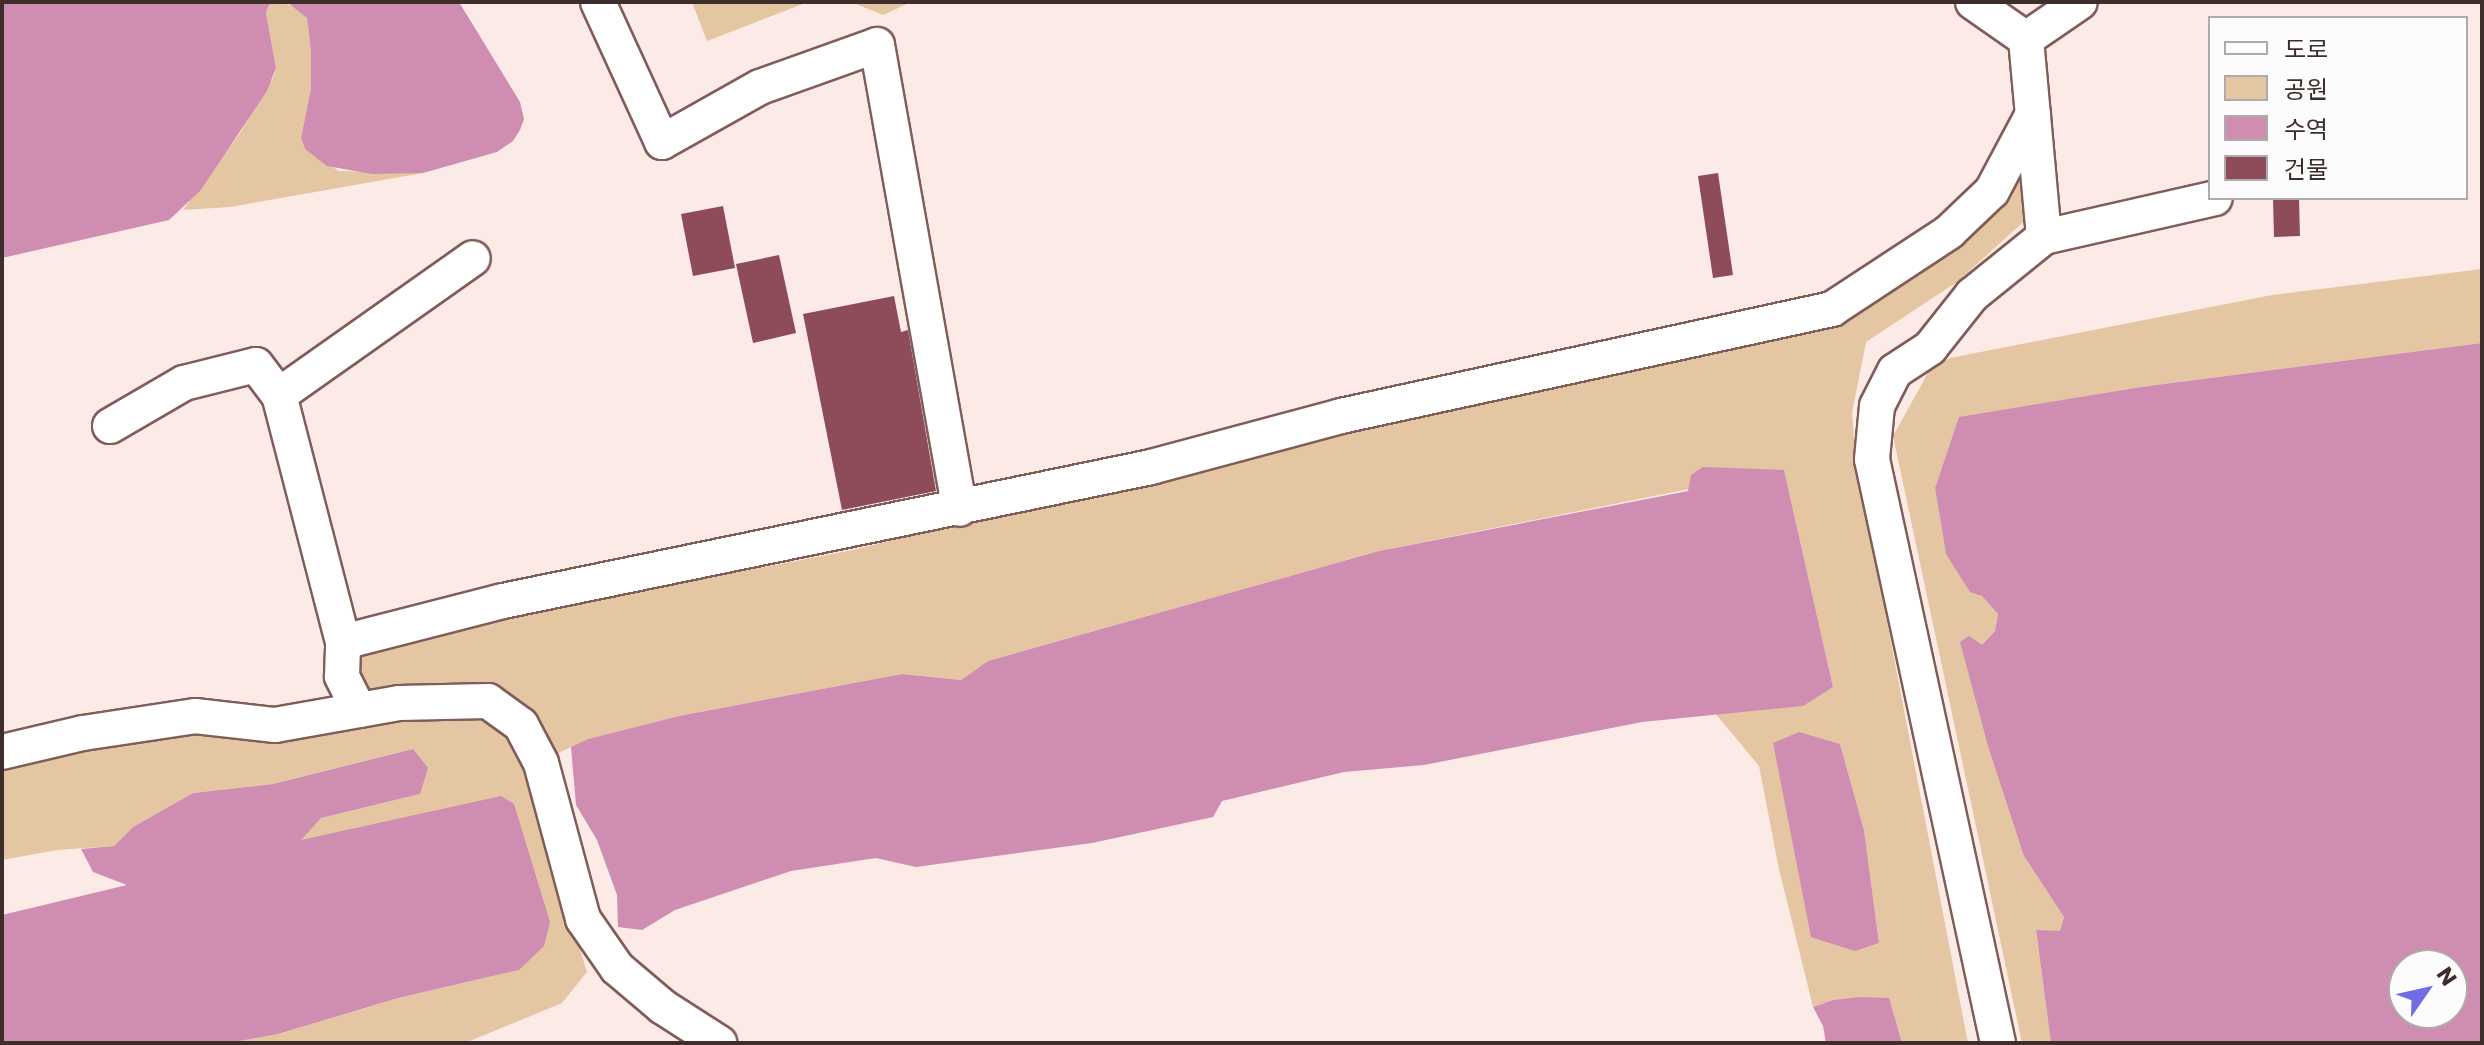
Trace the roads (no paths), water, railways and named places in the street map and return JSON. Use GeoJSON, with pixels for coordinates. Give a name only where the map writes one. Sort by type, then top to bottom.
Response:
{"type":"FeatureCollection","features":[{"type":"Feature","properties":{"kind":"street"},"geometry":{"type":"LineString","coordinates":[[598,2],[662,142],[760,87],[877,45],[960,509]]}},
{"type":"Feature","properties":{"kind":"street"},"geometry":{"type":"LineString","coordinates":[[1973,2],[2026,39],[2044,237]]}},
{"type":"Feature","properties":{"kind":"street"},"geometry":{"type":"LineString","coordinates":[[2026,39],[2080,2]]}},
{"type":"Feature","properties":{"kind":"street"},"geometry":{"type":"LineString","coordinates":[[343,642],[503,601],[960,509],[1151,467],[1341,416],[1832,309],[1892,272],[1960,222],[1992,191],[2033,114]]}},
{"type":"Feature","properties":{"kind":"street"},"geometry":{"type":"LineString","coordinates":[[1998,1043],[1872,459],[1877,406],[1895,371],[1930,348],[1972,295],[2044,237],[2208,200]]}},
{"type":"Feature","properties":{"kind":"street"},"geometry":{"type":"LineString","coordinates":[[279,395],[473,258]]}},
{"type":"Feature","properties":{"kind":"street"},"geometry":{"type":"LineString","coordinates":[[110,426],[184,383],[256,365],[279,395],[343,642],[342,676],[359,710]]}},
{"type":"Feature","properties":{"kind":"street"},"geometry":{"type":"LineString","coordinates":[[2,752],[83,733],[195,716],[275,725],[399,703],[488,701],[521,725],[541,763],[583,919],[617,968],[663,1007],[719,1043]]}},
{"type":"Feature","properties":{"kind":"water"},"geometry":{"type":"Polygon","coordinates":[[[2,2],[277,2],[269,5],[266,13],[276,68],[267,91],[200,191],[169,220],[2,258],[2,2]]]}},
{"type":"Feature","properties":{"kind":"water"},"geometry":{"type":"Polygon","coordinates":[[[287,2],[459,2],[520,102],[524,119],[520,130],[513,141],[497,152],[423,173],[372,174],[327,166],[305,149],[301,138],[311,88],[311,51],[307,18],[287,2]]]}},
{"type":"Feature","properties":{"kind":"water"},"geometry":{"type":"Polygon","coordinates":[[[2482,343],[2482,1043],[2051,1043],[2036,930],[2060,931],[2064,917],[2024,856],[1988,746],[1960,642],[1969,636],[1982,645],[1995,631],[1998,614],[1982,596],[1970,592],[1946,554],[1935,488],[1959,417],[2141,387],[2482,343]]]}},
{"type":"Feature","properties":{"kind":"water"},"geometry":{"type":"Polygon","coordinates":[[[1703,467],[1784,470],[1833,687],[1803,706],[1642,722],[1424,765],[1344,772],[1222,801],[1213,817],[1092,843],[916,867],[876,858],[791,871],[675,910],[642,930],[618,927],[617,895],[597,840],[576,805],[571,747],[588,739],[679,716],[902,674],[961,680],[988,661],[1379,551],[1688,491],[1691,475],[1703,467]]]}},
{"type":"Feature","properties":{"kind":"water"},"geometry":{"type":"Polygon","coordinates":[[[1799,732],[1840,744],[1864,830],[1879,943],[1855,951],[1811,937],[1773,743],[1799,732]]]}},
{"type":"Feature","properties":{"kind":"water"},"geometry":{"type":"Polygon","coordinates":[[[413,749],[428,768],[420,794],[321,818],[301,840],[501,796],[514,804],[550,922],[544,946],[519,970],[398,998],[278,1034],[229,1043],[2,1043],[2,915],[127,885],[93,872],[81,849],[114,846],[133,827],[193,793],[273,784],[413,749]]]}},
{"type":"Feature","properties":{"kind":"water"},"geometry":{"type":"Polygon","coordinates":[[[1889,998],[1902,1043],[1826,1043],[1823,1026],[1813,1007],[1833,1000],[1889,998]]]}}]}
